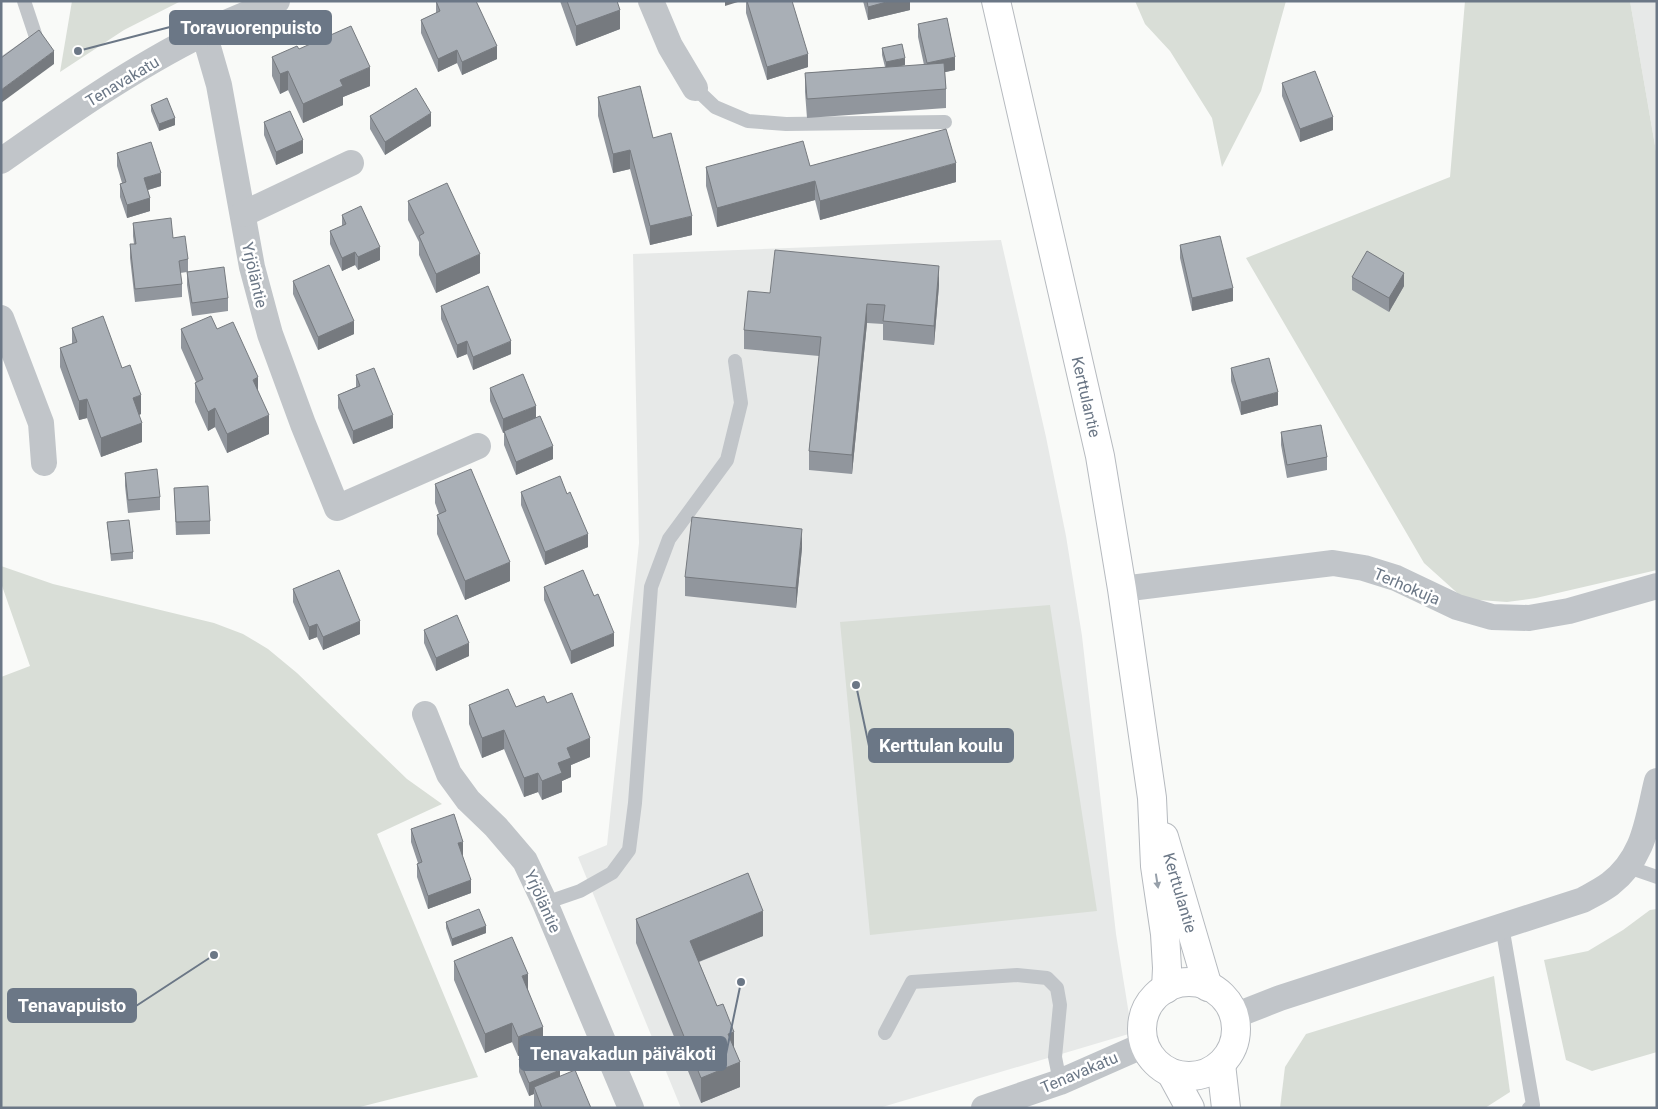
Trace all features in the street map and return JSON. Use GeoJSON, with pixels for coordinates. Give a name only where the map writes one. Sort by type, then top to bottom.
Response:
{"type":"FeatureCollection","features":[{"type":"Feature","properties":{"kind":"street","name":"Tenavakatu"},"geometry":{"type":"LineString","coordinates":[[1,161],[61,118],[152,61],[204,33],[277,1]]}},
{"type":"Feature","properties":{"kind":"street"},"geometry":{"type":"LineString","coordinates":[[651,1],[670,46],[695,88]]}},
{"type":"Feature","properties":{"kind":"street","name":"Kerttulantie"},"geometry":{"type":"LineString","coordinates":[[996,1],[1100,456],[1122,589],[1152,798],[1155,866],[1165,934],[1166,989]]}},
{"type":"Feature","properties":{"kind":"street","name":"Yrjöläntie"},"geometry":{"type":"LineString","coordinates":[[204,33],[219,85],[252,267],[270,334],[302,424],[337,508],[478,446]]}},
{"type":"Feature","properties":{"kind":"street"},"geometry":{"type":"LineString","coordinates":[[243,214],[351,163]]}},
{"type":"Feature","properties":{"kind":"street"},"geometry":{"type":"LineString","coordinates":[[1,318],[41,423],[44,464]]}},
{"type":"Feature","properties":{"kind":"street","name":"Terhokuja"},"geometry":{"type":"LineString","coordinates":[[1122,589],[1333,563],[1364,568],[1396,578],[1466,610],[1492,617],[1529,618],[1569,611],[1657,586]]}},
{"type":"Feature","properties":{"kind":"street","name":"Yrjöläntie"},"geometry":{"type":"LineString","coordinates":[[425,714],[450,774],[468,800],[496,827],[525,861],[545,903],[631,1108]]}},
{"type":"Feature","properties":{"kind":"street"},"geometry":{"type":"LineString","coordinates":[[1234,1016],[1280,998],[1583,900],[1610,884],[1628,867],[1642,844],[1657,781]]}},
{"type":"Feature","properties":{"kind":"street","name":"Kerttulantie"},"geometry":{"type":"LineString","coordinates":[[1152,798],[1208,987]]}},
{"type":"Feature","properties":{"kind":"street"},"geometry":{"type":"LineString","coordinates":[[1182,983],[1196,983],[1208,987],[1224,999],[1234,1016],[1236,1029],[1234,1042],[1229,1054],[1221,1064],[1198,1076],[1184,1076],[1171,1073],[1150,1057],[1144,1045],[1142,1027],[1146,1010],[1152,1000],[1171,986],[1182,983]]}},
{"type":"Feature","properties":{"kind":"street","name":"Tenavakatu"},"geometry":{"type":"LineString","coordinates":[[984,1108],[1032,1101],[1060,1082],[1144,1045]]}},
{"type":"Feature","properties":{"kind":"street"},"geometry":{"type":"LineString","coordinates":[[1221,1064],[1226,1108]]}},
{"type":"Feature","properties":{"kind":"street"},"geometry":{"type":"LineString","coordinates":[[1171,1073],[1190,1108]]}},
{"type":"Feature","properties":{"kind":"lane"},"geometry":{"type":"LineString","coordinates":[[1,65],[37,40],[24,1]]}},
{"type":"Feature","properties":{"kind":"lane"},"geometry":{"type":"LineString","coordinates":[[695,88],[715,107],[748,121],[786,124],[945,122]]}},
{"type":"Feature","properties":{"kind":"lane"},"geometry":{"type":"LineString","coordinates":[[545,903],[580,891],[612,873],[629,850],[635,803],[651,587],[669,539],[727,460],[741,403],[735,361]]}},
{"type":"Feature","properties":{"kind":"lane"},"geometry":{"type":"LineString","coordinates":[[1628,867],[1657,878]]}},
{"type":"Feature","properties":{"kind":"lane"},"geometry":{"type":"LineString","coordinates":[[1502,926],[1534,1105],[1529,1108]]}},
{"type":"Feature","properties":{"kind":"lane"},"geometry":{"type":"LineString","coordinates":[[886,1033],[912,982],[1017,975],[1047,978],[1057,988],[1060,1005],[1055,1057],[1060,1082]]}},
{"type":"Feature","properties":{"kind":"shaded area"},"geometry":{"type":"Polygon","coordinates":[[[72,1],[181,1],[124,30],[60,72],[72,1]]]}},
{"type":"Feature","properties":{"kind":"shaded area"},"geometry":{"type":"Polygon","coordinates":[[[1135,1],[1286,1],[1261,91],[1222,167],[1212,118],[1170,51],[1145,24],[1135,1]]]}},
{"type":"Feature","properties":{"kind":"shaded area"},"geometry":{"type":"Polygon","coordinates":[[[1465,1],[1630,1],[1657,157],[1657,570],[1536,598],[1507,602],[1464,599],[1424,563],[1246,258],[1450,177],[1465,1]]]}},
{"type":"Feature","properties":{"kind":"shaded area"},"geometry":{"type":"Polygon","coordinates":[[[1630,1],[1657,1],[1657,157],[1630,1]]]}},
{"type":"Feature","properties":{"kind":"shaded area"},"geometry":{"type":"Polygon","coordinates":[[[1001,240],[1046,437],[1066,536],[1082,636],[1116,934],[1132,1033],[879,1108],[681,1108],[578,857],[607,845],[639,543],[633,254],[1001,240]]]}},
{"type":"Feature","properties":{"kind":"shaded area"},"geometry":{"type":"Polygon","coordinates":[[[1,566],[53,584],[214,623],[243,634],[268,649],[297,673],[407,779],[442,804],[377,834],[478,1077],[356,1108],[1,1108],[1,677],[30,666],[1,583],[1,566]]]}},
{"type":"Feature","properties":{"kind":"shaded area"},"geometry":{"type":"Polygon","coordinates":[[[1050,605],[1097,911],[870,935],[840,622],[1050,605]]]}},
{"type":"Feature","properties":{"kind":"shaded area"},"geometry":{"type":"Polygon","coordinates":[[[1657,909],[1657,1052],[1592,1071],[1566,1060],[1544,960],[1588,951],[1623,930],[1650,910],[1657,909]]]}},
{"type":"Feature","properties":{"kind":"shaded area"},"geometry":{"type":"Polygon","coordinates":[[[1494,976],[1510,1092],[1485,1108],[1280,1108],[1285,1067],[1306,1034],[1494,976]]]}},
{"type":"Feature","properties":{"kind":"building"},"geometry":{"type":"Polygon","coordinates":[[[436,1],[476,1],[497,46],[462,62],[457,50],[438,59],[421,20],[440,11],[436,1]]]}},
{"type":"Feature","properties":{"kind":"building"},"geometry":{"type":"Polygon","coordinates":[[[567,1],[617,1],[620,10],[576,26],[567,1]]]}},
{"type":"Feature","properties":{"kind":"building"},"geometry":{"type":"Polygon","coordinates":[[[747,1],[792,1],[808,54],[767,67],[747,1]]]}},
{"type":"Feature","properties":{"kind":"building"},"geometry":{"type":"Polygon","coordinates":[[[867,1],[890,1],[868,7],[867,1]]]}},
{"type":"Feature","properties":{"kind":"building"},"geometry":{"type":"Polygon","coordinates":[[[947,18],[955,57],[927,63],[918,24],[947,18]]]}},
{"type":"Feature","properties":{"kind":"building"},"geometry":{"type":"Polygon","coordinates":[[[351,26],[370,67],[340,80],[343,86],[303,104],[288,71],[280,74],[272,57],[297,46],[299,49],[351,26]]]}},
{"type":"Feature","properties":{"kind":"building"},"geometry":{"type":"Polygon","coordinates":[[[39,30],[54,51],[1,90],[1,58],[39,30]]]}},
{"type":"Feature","properties":{"kind":"building"},"geometry":{"type":"Polygon","coordinates":[[[902,44],[905,58],[886,62],[882,48],[902,44]]]}},
{"type":"Feature","properties":{"kind":"building"},"geometry":{"type":"Polygon","coordinates":[[[944,63],[946,89],[807,99],[805,73],[944,63]]]}},
{"type":"Feature","properties":{"kind":"building"},"geometry":{"type":"Polygon","coordinates":[[[1315,71],[1333,117],[1300,129],[1282,83],[1315,71]]]}},
{"type":"Feature","properties":{"kind":"building"},"geometry":{"type":"Polygon","coordinates":[[[640,86],[653,138],[671,133],[692,216],[650,226],[630,150],[613,154],[598,97],[640,86]]]}},
{"type":"Feature","properties":{"kind":"building"},"geometry":{"type":"Polygon","coordinates":[[[416,88],[431,113],[385,142],[370,116],[416,88]]]}},
{"type":"Feature","properties":{"kind":"building"},"geometry":{"type":"Polygon","coordinates":[[[167,98],[175,118],[159,124],[151,105],[167,98]]]}},
{"type":"Feature","properties":{"kind":"building"},"geometry":{"type":"Polygon","coordinates":[[[290,111],[303,140],[276,152],[264,122],[290,111]]]}},
{"type":"Feature","properties":{"kind":"building"},"geometry":{"type":"Polygon","coordinates":[[[946,129],[956,163],[820,201],[815,181],[717,208],[706,167],[803,141],[810,166],[946,129]]]}},
{"type":"Feature","properties":{"kind":"building"},"geometry":{"type":"Polygon","coordinates":[[[151,142],[161,173],[144,178],[150,198],[127,205],[120,184],[126,182],[117,153],[151,142]]]}},
{"type":"Feature","properties":{"kind":"building"},"geometry":{"type":"Polygon","coordinates":[[[447,183],[480,254],[436,274],[419,236],[424,233],[408,201],[447,183]]]}},
{"type":"Feature","properties":{"kind":"building"},"geometry":{"type":"Polygon","coordinates":[[[361,206],[380,247],[358,257],[355,252],[342,258],[330,231],[346,224],[342,215],[361,206]]]}},
{"type":"Feature","properties":{"kind":"building"},"geometry":{"type":"Polygon","coordinates":[[[171,218],[173,238],[185,236],[188,259],[179,261],[182,284],[135,289],[130,244],[136,244],[133,223],[171,218]]]}},
{"type":"Feature","properties":{"kind":"building"},"geometry":{"type":"Polygon","coordinates":[[[1220,236],[1233,288],[1192,298],[1180,245],[1220,236]]]}},
{"type":"Feature","properties":{"kind":"building"},"geometry":{"type":"Polygon","coordinates":[[[775,250],[939,266],[934,326],[883,321],[885,305],[867,304],[852,455],[809,451],[821,337],[744,330],[748,291],[770,293],[775,250]]]}},
{"type":"Feature","properties":{"kind":"building"},"geometry":{"type":"Polygon","coordinates":[[[1367,251],[1404,273],[1389,298],[1352,277],[1367,251]]]}},
{"type":"Feature","properties":{"kind":"building"},"geometry":{"type":"Polygon","coordinates":[[[329,265],[354,321],[318,337],[293,281],[329,265]]]}},
{"type":"Feature","properties":{"kind":"building"},"geometry":{"type":"Polygon","coordinates":[[[224,267],[228,298],[192,303],[187,272],[224,267]]]}},
{"type":"Feature","properties":{"kind":"building"},"geometry":{"type":"Polygon","coordinates":[[[488,286],[511,341],[473,357],[467,341],[457,345],[441,306],[488,286]]]}},
{"type":"Feature","properties":{"kind":"building"},"geometry":{"type":"Polygon","coordinates":[[[103,316],[122,368],[130,365],[141,395],[133,398],[142,423],[101,438],[87,399],[79,401],[60,348],[77,342],[72,328],[103,316]]]}},
{"type":"Feature","properties":{"kind":"building"},"geometry":{"type":"Polygon","coordinates":[[[211,316],[217,329],[233,322],[258,377],[253,380],[269,415],[227,434],[215,408],[208,412],[195,383],[203,379],[181,329],[211,316]]]}},
{"type":"Feature","properties":{"kind":"building"},"geometry":{"type":"Polygon","coordinates":[[[1269,358],[1278,392],[1241,402],[1231,368],[1269,358]]]}},
{"type":"Feature","properties":{"kind":"building"},"geometry":{"type":"Polygon","coordinates":[[[374,368],[393,415],[353,431],[338,395],[360,386],[356,375],[374,368]]]}},
{"type":"Feature","properties":{"kind":"building"},"geometry":{"type":"Polygon","coordinates":[[[523,374],[536,406],[503,419],[490,388],[523,374]]]}},
{"type":"Feature","properties":{"kind":"building"},"geometry":{"type":"Polygon","coordinates":[[[540,416],[553,446],[516,462],[504,431],[540,416]]]}},
{"type":"Feature","properties":{"kind":"building"},"geometry":{"type":"Polygon","coordinates":[[[1321,425],[1327,457],[1287,465],[1281,432],[1321,425]]]}},
{"type":"Feature","properties":{"kind":"building"},"geometry":{"type":"Polygon","coordinates":[[[157,469],[160,497],[128,500],[125,473],[157,469]]]}},
{"type":"Feature","properties":{"kind":"building"},"geometry":{"type":"Polygon","coordinates":[[[471,469],[510,562],[465,581],[437,515],[446,511],[435,484],[471,469]]]}},
{"type":"Feature","properties":{"kind":"building"},"geometry":{"type":"Polygon","coordinates":[[[560,476],[567,494],[570,492],[588,534],[545,552],[521,492],[560,476]]]}},
{"type":"Feature","properties":{"kind":"building"},"geometry":{"type":"Polygon","coordinates":[[[208,486],[210,521],[176,522],[174,488],[208,486]]]}},
{"type":"Feature","properties":{"kind":"building"},"geometry":{"type":"Polygon","coordinates":[[[692,517],[802,529],[796,588],[685,577],[692,517]]]}},
{"type":"Feature","properties":{"kind":"building"},"geometry":{"type":"Polygon","coordinates":[[[129,520],[133,552],[111,554],[107,522],[129,520]]]}},
{"type":"Feature","properties":{"kind":"building"},"geometry":{"type":"Polygon","coordinates":[[[339,570],[360,621],[323,637],[317,624],[309,627],[293,589],[339,570]]]}},
{"type":"Feature","properties":{"kind":"building"},"geometry":{"type":"Polygon","coordinates":[[[583,570],[594,596],[598,594],[614,633],[571,651],[544,587],[583,570]]]}},
{"type":"Feature","properties":{"kind":"building"},"geometry":{"type":"Polygon","coordinates":[[[457,615],[469,643],[436,658],[424,630],[457,615]]]}},
{"type":"Feature","properties":{"kind":"building"},"geometry":{"type":"Polygon","coordinates":[[[508,689],[516,707],[544,696],[547,703],[572,693],[590,738],[567,748],[571,758],[558,763],[562,773],[542,781],[538,773],[524,778],[504,730],[482,738],[469,705],[508,689]]]}},
{"type":"Feature","properties":{"kind":"building"},"geometry":{"type":"Polygon","coordinates":[[[454,814],[463,842],[458,843],[471,880],[428,896],[417,864],[422,862],[411,829],[454,814]]]}},
{"type":"Feature","properties":{"kind":"building"},"geometry":{"type":"Polygon","coordinates":[[[748,873],[763,911],[690,941],[717,1006],[723,1004],[734,1032],[728,1034],[740,1062],[701,1078],[636,919],[748,873]]]}},
{"type":"Feature","properties":{"kind":"building"},"geometry":{"type":"Polygon","coordinates":[[[479,909],[486,926],[452,939],[446,922],[479,909]]]}},
{"type":"Feature","properties":{"kind":"building"},"geometry":{"type":"Polygon","coordinates":[[[512,937],[528,974],[522,976],[543,1027],[518,1037],[512,1023],[485,1034],[454,961],[512,937]]]}},
{"type":"Feature","properties":{"kind":"building"},"geometry":{"type":"Polygon","coordinates":[[[550,1046],[560,1070],[529,1083],[519,1059],[550,1046]]]}},
{"type":"Feature","properties":{"kind":"building"},"geometry":{"type":"Polygon","coordinates":[[[575,1070],[591,1108],[542,1108],[534,1087],[575,1070]]]}},
{"type":"Feature","properties":{"kind":"place","name":"Toravuorenpuisto"},"geometry":{"type":"Point","coordinates":[78,51]}},
{"type":"Feature","properties":{"kind":"place","name":"Kerttulan koulu"},"geometry":{"type":"Point","coordinates":[856,685]}},
{"type":"Feature","properties":{"kind":"place","name":"Tenavapuisto"},"geometry":{"type":"Point","coordinates":[214,955]}},
{"type":"Feature","properties":{"kind":"place","name":"Tenavakadun päiväkoti"},"geometry":{"type":"Point","coordinates":[741,982]}}]}
